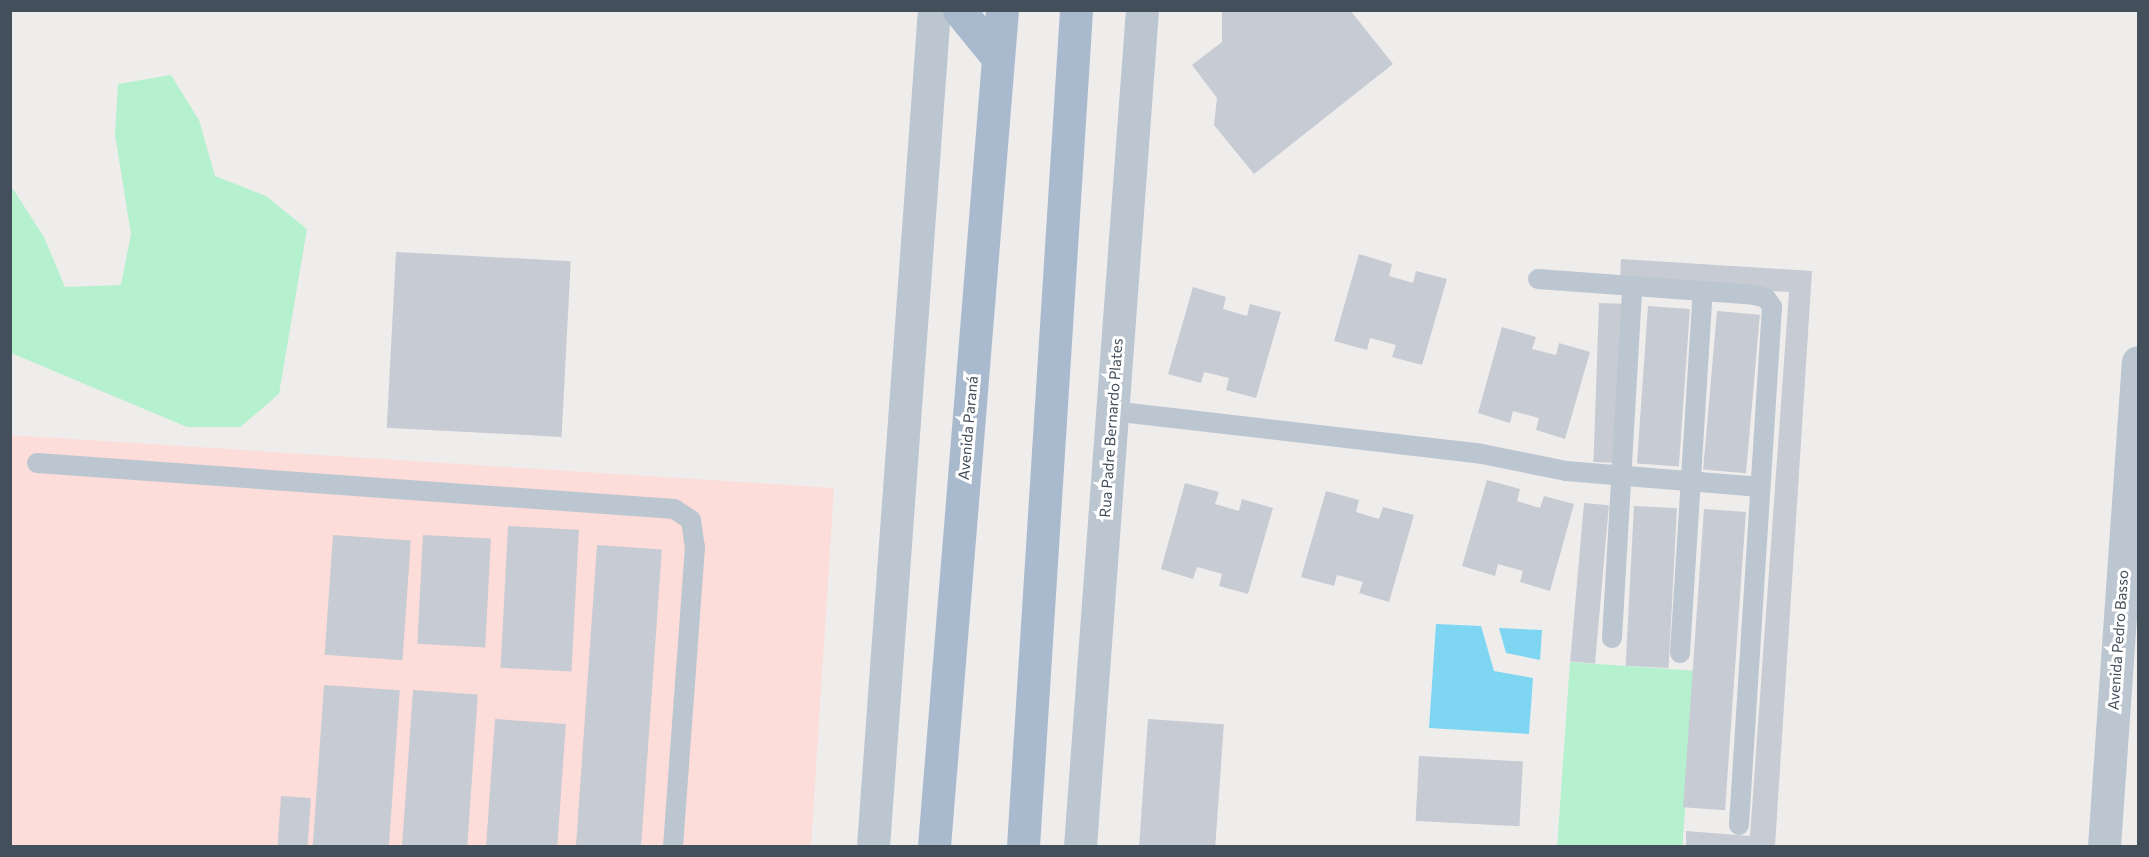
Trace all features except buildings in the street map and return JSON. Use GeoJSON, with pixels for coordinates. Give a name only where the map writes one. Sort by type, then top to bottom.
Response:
{"type":"FeatureCollection","features":[{"type":"Feature","properties":{"kind":"main road"},"geometry":{"type":"LineString","coordinates":[[959,10],[998,58]]}},
{"type":"Feature","properties":{"kind":"main road","name":"Avenida Paraná"},"geometry":{"type":"LineString","coordinates":[[934,846],[1002,10]]}},
{"type":"Feature","properties":{"kind":"main road"},"geometry":{"type":"LineString","coordinates":[[1023,846],[1076,10]]}},
{"type":"Feature","properties":{"kind":"street"},"geometry":{"type":"LineString","coordinates":[[873,846],[934,10]]}},
{"type":"Feature","properties":{"kind":"street","name":"Rua Padre Bernardo Plates"},"geometry":{"type":"LineString","coordinates":[[1080,846],[1142,10]]}},
{"type":"Feature","properties":{"kind":"street","name":"Avenida Pedro Basso"},"geometry":{"type":"LineString","coordinates":[[2103,846],[2139,363]]}},
{"type":"Feature","properties":{"kind":"lane"},"geometry":{"type":"LineString","coordinates":[[1538,279],[1754,295],[1766,298],[1772,307],[1739,825]]}},
{"type":"Feature","properties":{"kind":"lane"},"geometry":{"type":"LineString","coordinates":[[1612,638],[1619,475],[1632,286]]}},
{"type":"Feature","properties":{"kind":"lane"},"geometry":{"type":"LineString","coordinates":[[1680,652],[1703,291]]}},
{"type":"Feature","properties":{"kind":"lane"},"geometry":{"type":"LineString","coordinates":[[1112,411],[1482,454],[1619,475],[1760,487]]}},
{"type":"Feature","properties":{"kind":"lane"},"geometry":{"type":"LineString","coordinates":[[37,463],[674,509],[691,520],[695,547],[673,846]]}},
{"type":"Feature","properties":{"kind":"shaded area"},"geometry":{"type":"Polygon","coordinates":[[[10,435],[834,488],[811,846],[11,846],[10,435]]]}},
{"type":"Feature","properties":{"kind":"green space"},"geometry":{"type":"Polygon","coordinates":[[[171,75],[199,120],[215,176],[266,196],[307,229],[279,394],[240,427],[187,427],[11,353],[11,186],[44,237],[65,287],[121,285],[131,234],[115,135],[118,84],[171,75]]]}},
{"type":"Feature","properties":{"kind":"green space"},"geometry":{"type":"Polygon","coordinates":[[[1570,662],[1695,671],[1682,846],[1557,846],[1570,662]]]}},
{"type":"Feature","properties":{"kind":"water"},"geometry":{"type":"Polygon","coordinates":[[[1436,624],[1481,626],[1494,671],[1533,678],[1529,734],[1429,728],[1436,624]]]}},
{"type":"Feature","properties":{"kind":"water"},"geometry":{"type":"Polygon","coordinates":[[[1499,628],[1542,630],[1540,660],[1506,653],[1499,628]]]}}]}
